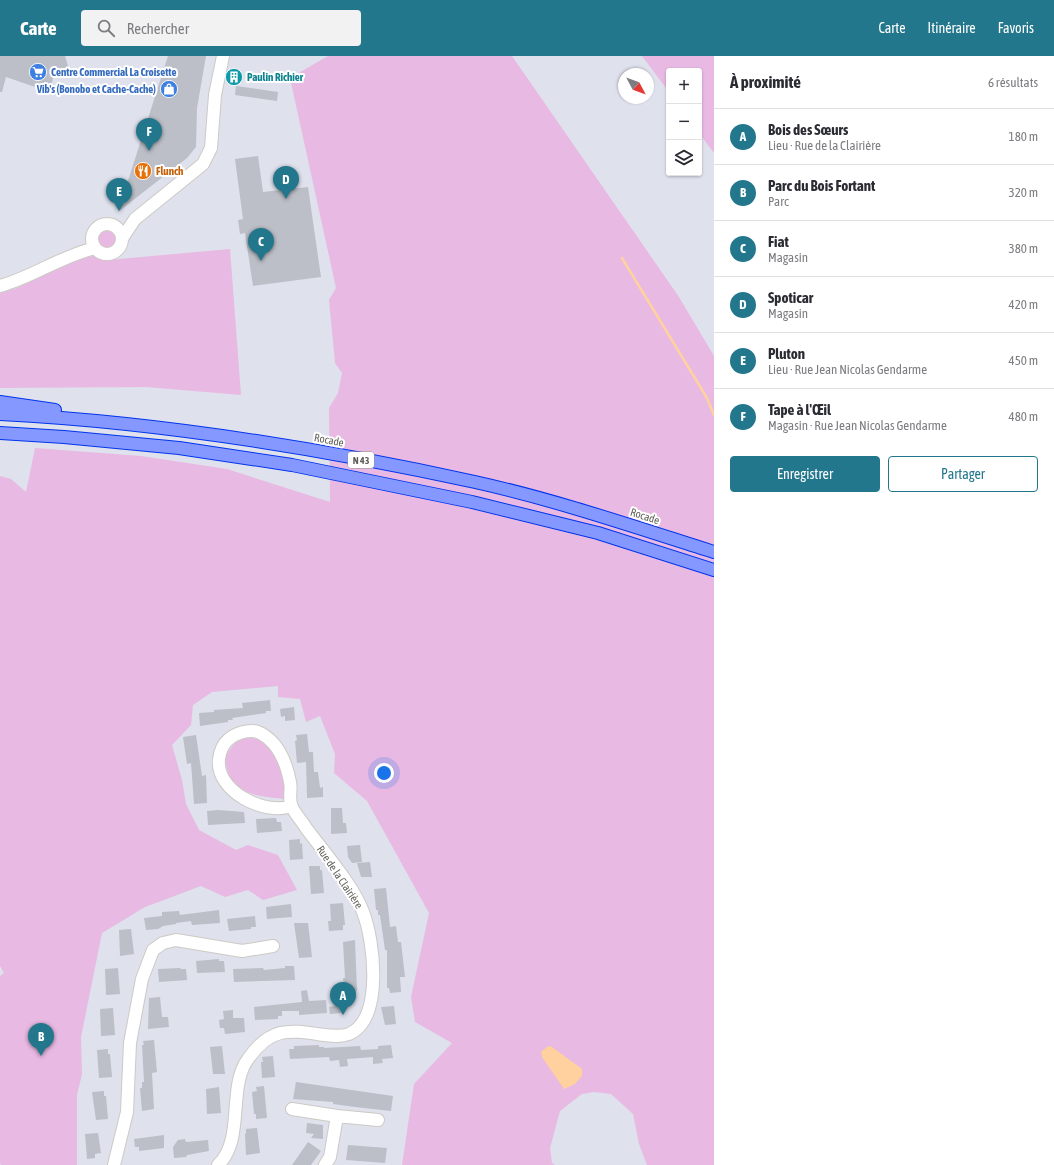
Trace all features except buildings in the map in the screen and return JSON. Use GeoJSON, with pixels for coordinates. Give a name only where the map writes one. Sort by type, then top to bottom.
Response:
{"type":"FeatureCollection","features":[{"type":"Feature","properties":{"kind":"highway"},"geometry":{"type":"LineString","coordinates":[[0,402],[76,413],[139,426]]}},
{"type":"Feature","properties":{"kind":"highway","name":"Rocade"},"geometry":{"type":"LineString","coordinates":[[0,414],[139,426],[295,447],[476,483],[605,517],[714,552]]}},
{"type":"Feature","properties":{"kind":"highway","name":"N 43"},"geometry":{"type":"LineString","coordinates":[[0,433],[64,437],[179,448],[307,468],[472,502],[591,531],[714,570]]}},
{"type":"Feature","properties":{"kind":"highway"},"geometry":{"type":"LineString","coordinates":[[0,439],[64,437]]}},
{"type":"Feature","properties":{"kind":"street"},"geometry":{"type":"LineString","coordinates":[[123,237],[119,229],[115,226],[106,224],[95,230],[92,238],[95,248],[103,254],[113,254],[121,247],[123,237],[135,219],[203,164],[211,148],[215,95],[223,56]]}},
{"type":"Feature","properties":{"kind":"street"},"geometry":{"type":"LineString","coordinates":[[115,226],[135,219]]}},
{"type":"Feature","properties":{"kind":"street"},"geometry":{"type":"LineString","coordinates":[[0,286],[18,281],[78,253],[95,248]]}},
{"type":"Feature","properties":{"kind":"street"},"geometry":{"type":"LineString","coordinates":[[253,730],[266,736],[278,747],[290,782],[291,806],[282,809],[254,803],[239,796],[224,782],[219,765],[221,751],[228,740],[238,733],[253,730]]}},
{"type":"Feature","properties":{"kind":"street","name":"Rue de la Clairière"},"geometry":{"type":"LineString","coordinates":[[218,1165],[223,1160],[231,1140],[241,1073],[246,1061],[255,1049],[266,1039],[290,1030],[336,1037],[349,1034],[359,1027],[366,1016],[370,1002],[373,976],[372,948],[363,912],[353,892],[291,806]]}},
{"type":"Feature","properties":{"kind":"street"},"geometry":{"type":"LineString","coordinates":[[114,1165],[127,1112],[130,1043],[142,979],[153,950],[164,943],[176,940],[242,951],[273,946]]}},
{"type":"Feature","properties":{"kind":"street"},"geometry":{"type":"LineString","coordinates":[[292,1109],[337,1116],[378,1120]]}},
{"type":"Feature","properties":{"kind":"street"},"geometry":{"type":"LineString","coordinates":[[325,1165],[330,1157],[337,1116]]}},
{"type":"Feature","properties":{"kind":"street"},"geometry":{"type":"LineString","coordinates":[[231,1140],[231,1165]]}},
{"type":"Feature","properties":{"kind":"shaded area"},"geometry":{"type":"Polygon","coordinates":[[[328,56],[512,56],[679,297],[714,356],[714,1165],[647,1165],[639,1144],[633,1114],[611,1094],[594,1092],[582,1094],[560,1111],[550,1148],[552,1163],[555,1165],[402,1165],[414,1084],[452,1043],[415,1022],[411,997],[429,913],[367,801],[334,773],[335,754],[320,716],[306,722],[300,699],[278,697],[278,686],[212,692],[193,705],[191,725],[172,745],[182,780],[186,804],[199,830],[236,850],[248,845],[278,855],[297,890],[263,900],[248,890],[225,897],[201,886],[145,907],[102,933],[81,1037],[82,1074],[77,1095],[77,1165],[1,1165],[0,1163],[0,976],[4,973],[0,966],[0,476],[11,479],[26,492],[35,448],[141,456],[227,469],[330,502],[329,408],[338,393],[342,373],[335,363],[329,300],[336,288],[290,78],[328,56]]]}},
{"type":"Feature","properties":{"kind":"shaded area"},"geometry":{"type":"Polygon","coordinates":[[[642,56],[714,56],[714,153],[702,137],[702,68],[666,68],[666,88],[654,72],[654,68],[651,68],[642,56]]]}},
{"type":"Feature","properties":{"kind":"shaded area"},"geometry":{"type":"Polygon","coordinates":[[[107,230],[114,233],[117,240],[114,247],[107,250],[100,247],[97,240],[100,233],[107,230]]]}},
{"type":"Feature","properties":{"kind":"shaded area"},"geometry":{"type":"Polygon","coordinates":[[[230,249],[241,395],[146,387],[0,388],[0,293],[17,288],[79,259],[93,256],[108,260],[230,249]]]}},
{"type":"Feature","properties":{"kind":"shaded area"},"geometry":{"type":"Polygon","coordinates":[[[247,737],[259,739],[272,750],[285,779],[286,799],[246,792],[233,783],[229,776],[224,757],[235,743],[247,737]]]}},
{"type":"Feature","properties":{"kind":"shaded area"},"geometry":{"type":"Polygon","coordinates":[[[548,1046],[552,1047],[582,1069],[582,1076],[575,1084],[564,1089],[542,1057],[541,1052],[548,1046]]]}},
{"type":"Feature","properties":{"kind":"waterway"},"geometry":{"type":"LineString","coordinates":[[622,258],[707,398],[714,415]]}},
{"type":"Feature","properties":{"kind":"place","name":"Centre Commercial La Croisette"},"geometry":{"type":"Point","coordinates":[38,72]}},
{"type":"Feature","properties":{"kind":"place","name":"Paulin Richier"},"geometry":{"type":"Point","coordinates":[234,77]}},
{"type":"Feature","properties":{"kind":"place","name":"Vib's (Bonobo et Cache-Cache)"},"geometry":{"type":"Point","coordinates":[169,89]}},
{"type":"Feature","properties":{"kind":"place","name":"Tape à l'Œil"},"geometry":{"type":"Point","coordinates":[149,151]}},
{"type":"Feature","properties":{"kind":"place","name":"Flunch"},"geometry":{"type":"Point","coordinates":[143,171]}},
{"type":"Feature","properties":{"kind":"place","name":"Spoticar"},"geometry":{"type":"Point","coordinates":[286,199]}},
{"type":"Feature","properties":{"kind":"place","name":"Pluton"},"geometry":{"type":"Point","coordinates":[119,211]}},
{"type":"Feature","properties":{"kind":"place","name":"Fiat"},"geometry":{"type":"Point","coordinates":[261,261]}},
{"type":"Feature","properties":{"kind":"place","name":"Bois des Sœurs"},"geometry":{"type":"Point","coordinates":[343,1015]}},
{"type":"Feature","properties":{"kind":"place","name":"Parc du Bois Fortant"},"geometry":{"type":"Point","coordinates":[41,1056]}}]}
